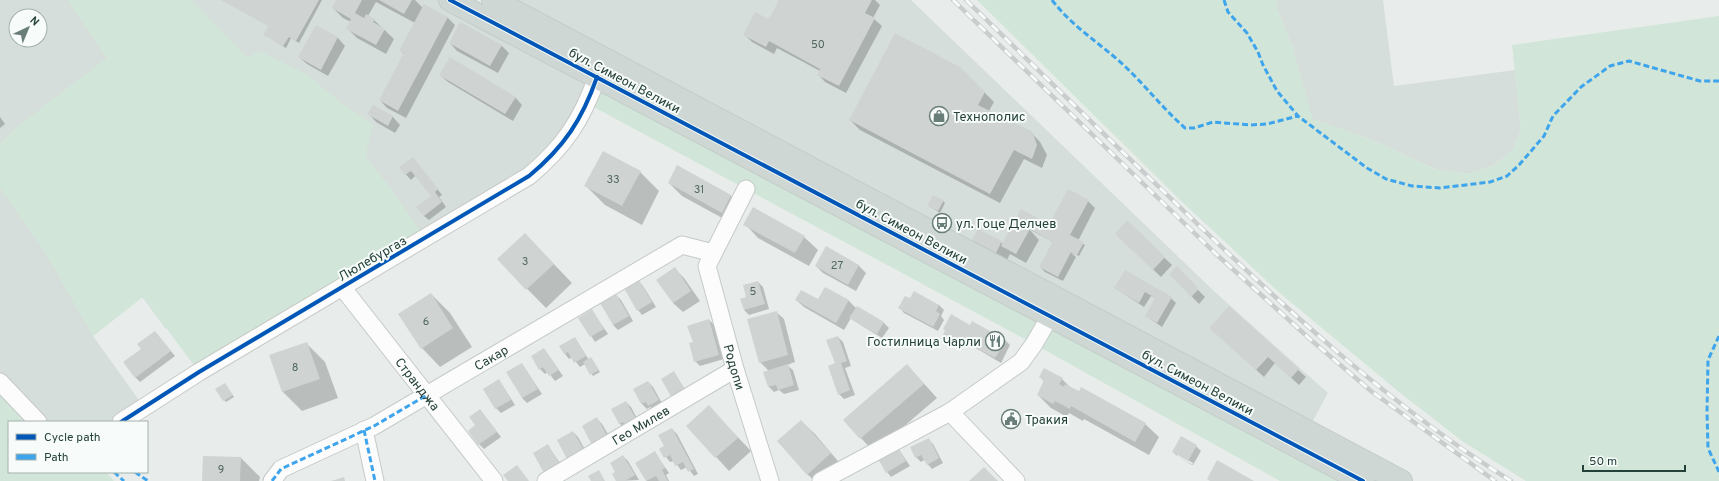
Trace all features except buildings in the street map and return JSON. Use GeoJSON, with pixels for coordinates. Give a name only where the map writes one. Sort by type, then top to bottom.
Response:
{"type":"FeatureCollection","features":[{"type":"Feature","properties":{"kind":"main road","name":"бул. Симеон Велики"},"geometry":{"type":"LineString","coordinates":[[450,0],[597,77],[1401,481]]}},
{"type":"Feature","properties":{"kind":"main road","name":"бул. Симеон Велики"},"geometry":{"type":"LineString","coordinates":[[493,0],[1055,307],[1363,481]]}},
{"type":"Feature","properties":{"kind":"street","name":"Люлебургаз"},"geometry":{"type":"LineString","coordinates":[[123,421],[199,372],[529,176],[551,157],[569,136],[588,104],[597,77]]}},
{"type":"Feature","properties":{"kind":"street","name":"Родопи"},"geometry":{"type":"LineString","coordinates":[[746,188],[707,266],[735,369],[770,481]]}},
{"type":"Feature","properties":{"kind":"street","name":"Сакар"},"geometry":{"type":"LineString","coordinates":[[272,481],[281,469],[364,430],[427,395],[682,245],[713,253]]}},
{"type":"Feature","properties":{"kind":"street","name":"Странджа"},"geometry":{"type":"LineString","coordinates":[[342,287],[494,481]]}},
{"type":"Feature","properties":{"kind":"street"},"geometry":{"type":"LineString","coordinates":[[821,481],[950,412],[1021,362],[1034,344],[1055,307]]}},
{"type":"Feature","properties":{"kind":"street","name":"Гео Милев"},"geometry":{"type":"LineString","coordinates":[[546,481],[735,369]]}},
{"type":"Feature","properties":{"kind":"street"},"geometry":{"type":"LineString","coordinates":[[0,382],[37,421]]}},
{"type":"Feature","properties":{"kind":"street"},"geometry":{"type":"LineString","coordinates":[[950,412],[1016,481]]}},
{"type":"Feature","properties":{"kind":"street"},"geometry":{"type":"LineString","coordinates":[[364,430],[375,481]]}},
{"type":"Feature","properties":{"kind":"shaded area"},"geometry":{"type":"Polygon","coordinates":[[[0,0],[450,0],[597,77],[551,157],[342,287],[166,329],[142,297],[93,336],[144,407],[123,421],[37,421],[0,382],[0,0]]]}},
{"type":"Feature","properties":{"kind":"shaded area"},"geometry":{"type":"Polygon","coordinates":[[[493,0],[911,0],[1215,292],[1328,393],[1307,432],[493,0]]]}},
{"type":"Feature","properties":{"kind":"shaded area"},"geometry":{"type":"Polygon","coordinates":[[[1276,0],[1383,0],[1394,86],[1515,70],[1521,129],[1513,150],[1493,166],[1469,174],[1437,170],[1372,140],[1312,119],[1292,46],[1277,9],[1276,0]]]}},
{"type":"Feature","properties":{"kind":"green space"},"geometry":{"type":"Polygon","coordinates":[[[71,0],[191,0],[248,58],[259,51],[308,75],[342,104],[373,124],[365,156],[388,185],[425,238],[199,372],[143,297],[93,336],[43,249],[0,188],[0,144],[18,126],[107,58],[69,2],[71,0]]]}},
{"type":"Feature","properties":{"kind":"green space"},"geometry":{"type":"Polygon","coordinates":[[[977,0],[1276,0],[1277,9],[1292,46],[1313,119],[1372,140],[1437,170],[1469,174],[1493,166],[1513,150],[1521,129],[1512,45],[1719,16],[1719,481],[1526,481],[1462,441],[1399,392],[1282,295],[1180,200],[977,0]]]}},
{"type":"Feature","properties":{"kind":"green space"},"geometry":{"type":"Polygon","coordinates":[[[597,77],[1363,481],[1280,481],[1034,344],[588,104],[597,77]]]}},
{"type":"Feature","properties":{"kind":"green space"},"geometry":{"type":"Polygon","coordinates":[[[0,382],[37,421],[8,421],[8,473],[107,473],[114,481],[0,481],[0,382]]]}},
{"type":"Feature","properties":{"kind":"railway"},"geometry":{"type":"LineString","coordinates":[[953,0],[1215,253],[1311,340],[1371,391],[1495,481]]}},
{"type":"Feature","properties":{"kind":"railway"},"geometry":{"type":"LineString","coordinates":[[966,0],[1187,214],[1303,322],[1383,390],[1424,422],[1511,481]]}},
{"type":"Feature","properties":{"kind":"marked path"},"geometry":{"type":"LineString","coordinates":[[1052,0],[1075,25],[1127,68],[1185,128],[1194,128],[1213,122],[1250,125],[1267,124],[1298,116]]}},
{"type":"Feature","properties":{"kind":"marked path"},"geometry":{"type":"LineString","coordinates":[[1224,0],[1228,12],[1247,33],[1277,91],[1298,116],[1367,168],[1386,179],[1412,186],[1440,188],[1490,182],[1507,176],[1519,165],[1544,136],[1553,116],[1581,87],[1610,66],[1629,61],[1700,81],[1719,81]]}},
{"type":"Feature","properties":{"kind":"marked path"},"geometry":{"type":"LineString","coordinates":[[1719,336],[1708,360],[1707,412],[1708,448],[1719,472]]}},
{"type":"Feature","properties":{"kind":"marked path"},"geometry":{"type":"LineString","coordinates":[[272,481],[281,469],[374,426],[427,395]]}},
{"type":"Feature","properties":{"kind":"marked path"},"geometry":{"type":"LineString","coordinates":[[364,430],[375,481]]}},
{"type":"Feature","properties":{"kind":"marked path"},"geometry":{"type":"LineString","coordinates":[[115,473],[124,481]]}},
{"type":"Feature","properties":{"kind":"marked path"},"geometry":{"type":"LineString","coordinates":[[136,473],[148,481]]}},
{"type":"Feature","properties":{"kind":"cycle path"},"geometry":{"type":"LineString","coordinates":[[450,0],[1363,481]]}},
{"type":"Feature","properties":{"kind":"cycle path"},"geometry":{"type":"LineString","coordinates":[[123,421],[199,372],[529,176],[552,154],[570,132],[585,107],[597,77]]}},
{"type":"Feature","properties":{"kind":"place","name":"Технополис"},"geometry":{"type":"Point","coordinates":[939,116]}},
{"type":"Feature","properties":{"kind":"place","name":"ул. Гоце Делчев"},"geometry":{"type":"Point","coordinates":[942,223]}},
{"type":"Feature","properties":{"kind":"place","name":"Гостилница Чарли"},"geometry":{"type":"Point","coordinates":[995,341]}},
{"type":"Feature","properties":{"kind":"place","name":"Тракия"},"geometry":{"type":"Point","coordinates":[1011,419]}}]}
